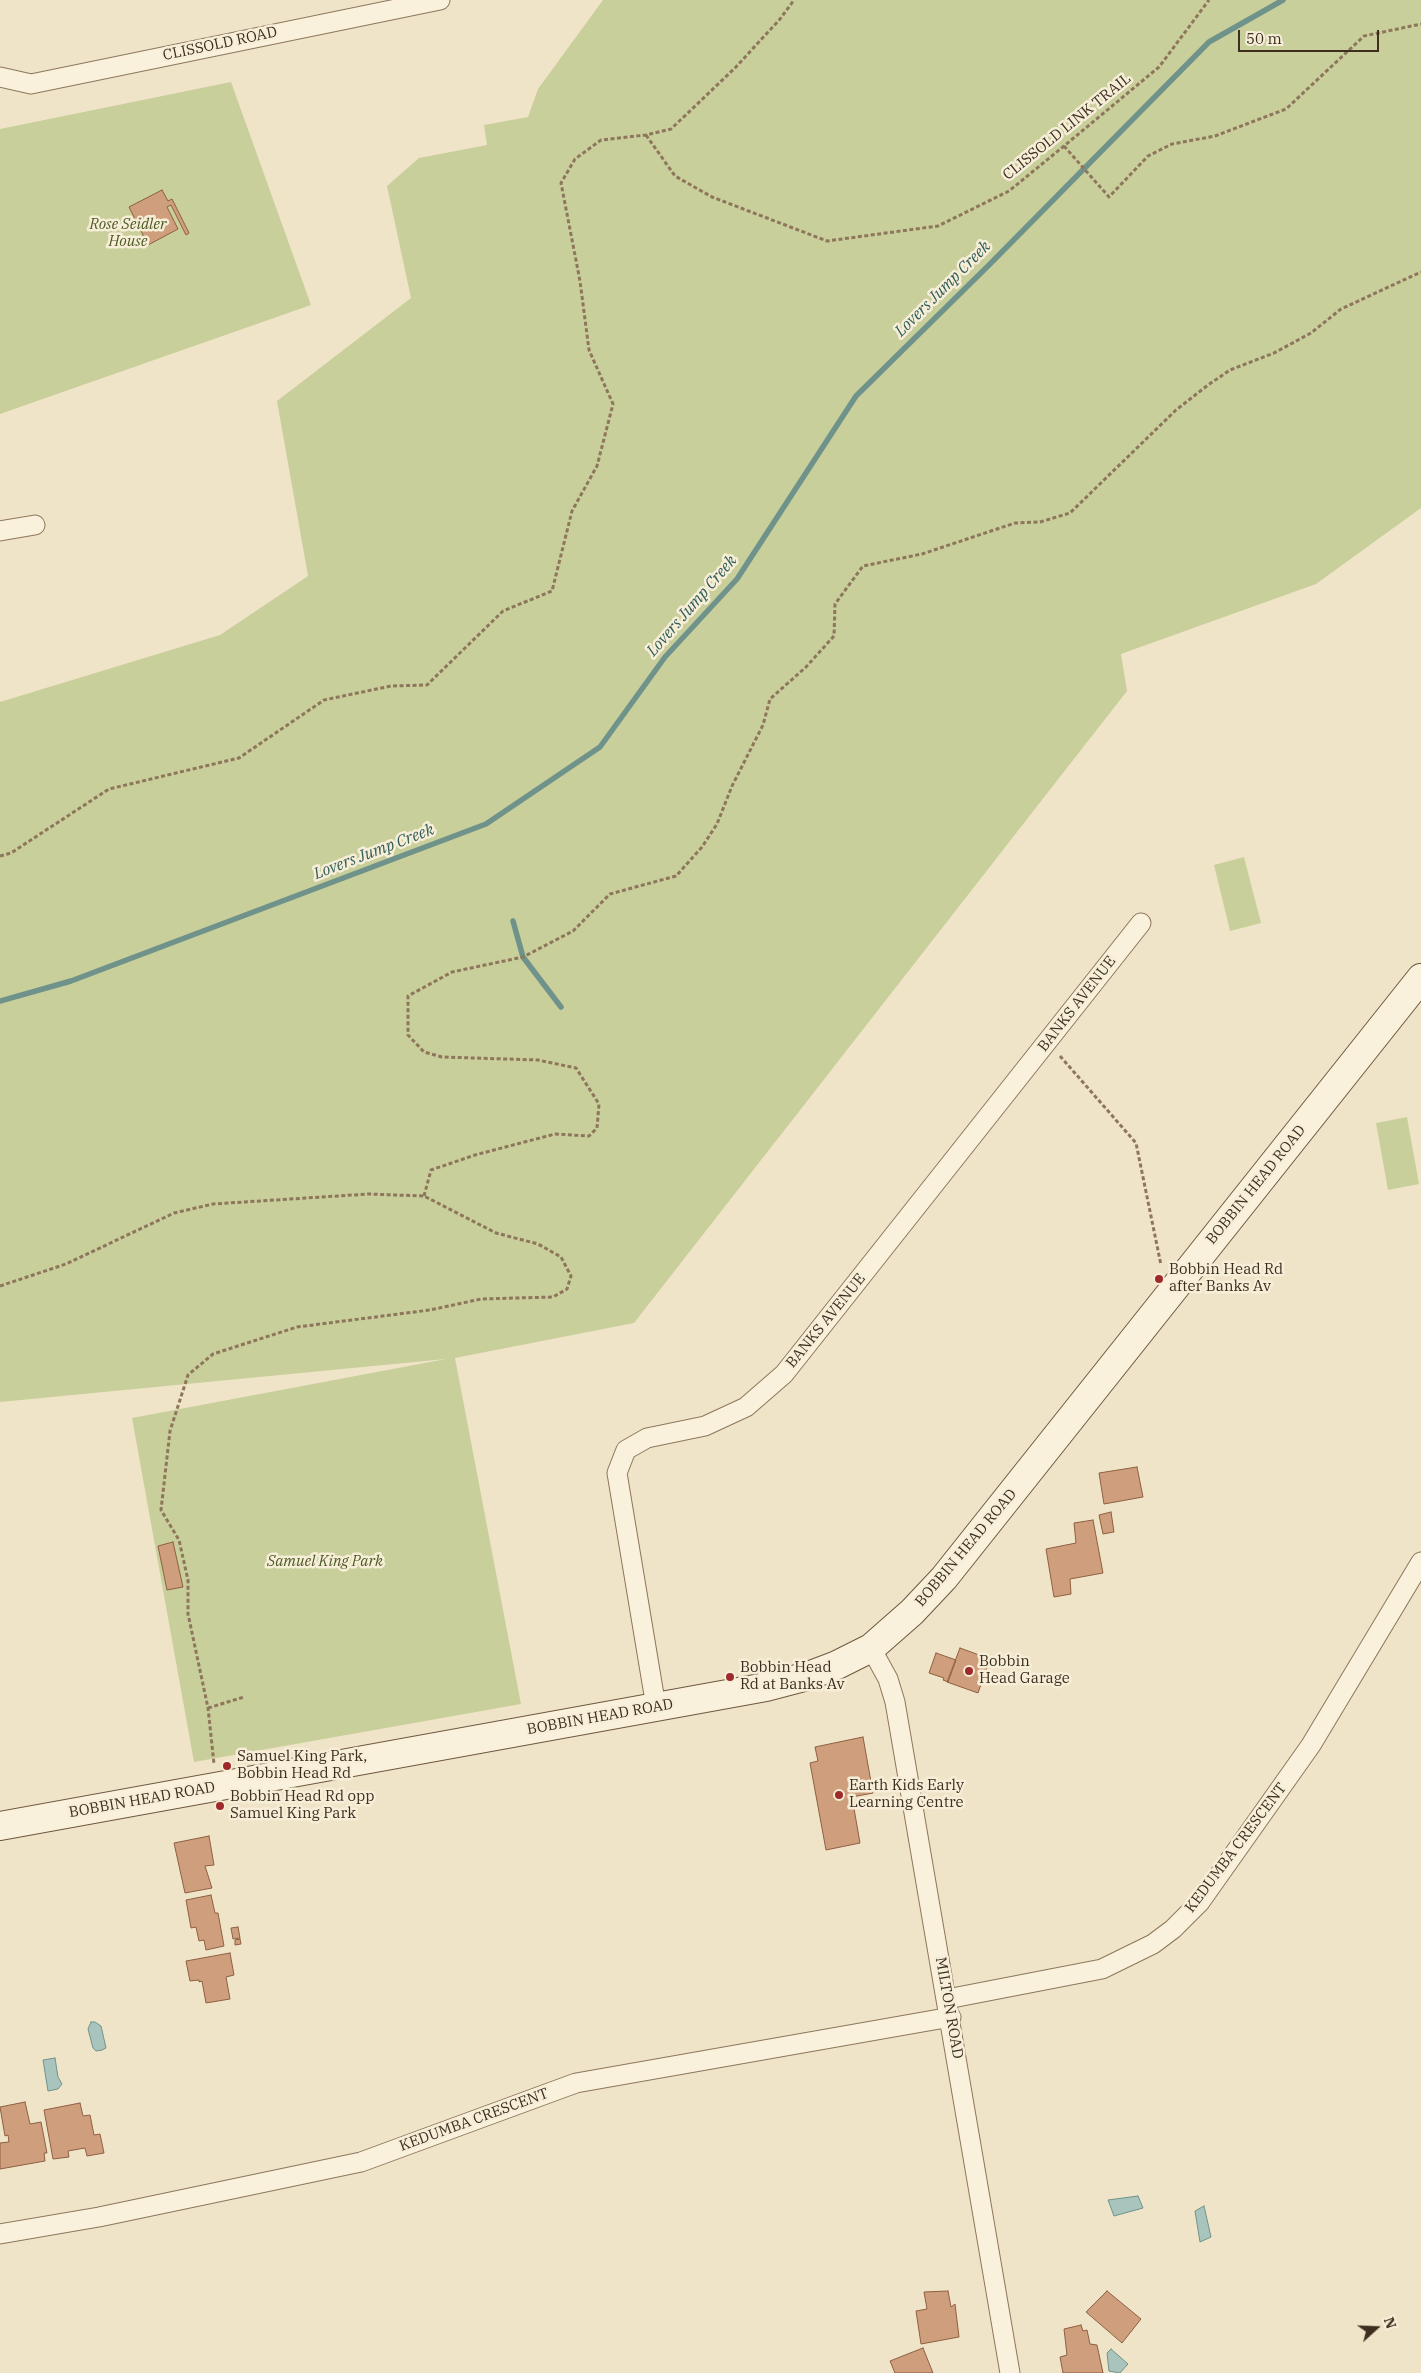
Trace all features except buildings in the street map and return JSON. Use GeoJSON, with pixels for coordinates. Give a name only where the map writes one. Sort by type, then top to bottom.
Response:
{"type":"FeatureCollection","features":[{"type":"Feature","properties":{"kind":"main road","name":"BOBBIN HEAD ROAD"},"geometry":{"type":"LineString","coordinates":[[0,1826],[766,1687],[808,1676],[838,1665],[871,1648],[912,1612],[944,1578],[1421,978]]}},
{"type":"Feature","properties":{"kind":"street","name":"CLISSOLD ROAD"},"geometry":{"type":"LineString","coordinates":[[0,77],[31,84],[440,0]]}},
{"type":"Feature","properties":{"kind":"street"},"geometry":{"type":"LineString","coordinates":[[0,531],[35,525]]}},
{"type":"Feature","properties":{"kind":"street","name":"BANKS AVENUE"},"geometry":{"type":"LineString","coordinates":[[656,1707],[617,1474],[626,1450],[647,1438],[705,1426],[746,1407],[784,1374],[1141,923]]}},
{"type":"Feature","properties":{"kind":"street","name":"KEDUMBA CRESCENT"},"geometry":{"type":"LineString","coordinates":[[0,2234],[99,2217],[361,2162],[576,2083],[949,2008],[1102,1968],[1153,1944],[1173,1929],[1200,1902],[1311,1745],[1421,1562]]}},
{"type":"Feature","properties":{"kind":"street","name":"MILTON ROAD"},"geometry":{"type":"LineString","coordinates":[[871,1648],[888,1679],[895,1702],[949,2008],[1010,2373]]}},
{"type":"Feature","properties":{"kind":"path"},"geometry":{"type":"LineString","coordinates":[[0,856],[11,852],[109,789],[239,758],[324,700],[391,686],[427,685],[503,611],[552,591],[572,511],[597,466],[613,404],[589,350],[580,281],[561,184],[575,160],[601,140],[646,135],[671,129],[734,68],[780,19],[794,0]]}},
{"type":"Feature","properties":{"kind":"path","name":"CLISSOLD LINK TRAIL"},"geometry":{"type":"LineString","coordinates":[[646,135],[675,176],[712,197],[826,241],[938,226],[1009,191],[1159,67],[1209,0]]}},
{"type":"Feature","properties":{"kind":"path"},"geometry":{"type":"LineString","coordinates":[[1064,146],[1109,197],[1148,156],[1172,144],[1215,136],[1286,108],[1364,36],[1421,24]]}},
{"type":"Feature","properties":{"kind":"path"},"geometry":{"type":"LineString","coordinates":[[424,1196],[431,1170],[475,1155],[555,1134],[589,1136],[597,1128],[599,1104],[576,1068],[538,1060],[442,1057],[424,1052],[408,1035],[408,996],[452,972],[523,957],[573,931],[610,894],[676,876],[702,847],[716,824],[732,786],[763,725],[770,699],[806,667],[834,636],[835,604],[863,566],[922,554],[1015,522],[1040,522],[1070,513],[1176,410],[1208,385],[1230,370],[1274,353],[1311,333],[1341,309],[1421,272]]}},
{"type":"Feature","properties":{"kind":"path"},"geometry":{"type":"LineString","coordinates":[[1048,1042],[1136,1144],[1161,1265]]}},
{"type":"Feature","properties":{"kind":"path"},"geometry":{"type":"LineString","coordinates":[[0,1286],[66,1264],[174,1214],[213,1204],[368,1194],[424,1196],[496,1233],[538,1244],[561,1257],[570,1276],[567,1289],[553,1297],[481,1299],[430,1310],[297,1326],[213,1354],[188,1375],[170,1431],[161,1510],[179,1540],[188,1580],[188,1614],[208,1708],[218,1787]]}},
{"type":"Feature","properties":{"kind":"path"},"geometry":{"type":"LineString","coordinates":[[208,1708],[244,1697]]}},
{"type":"Feature","properties":{"kind":"green space","name":"Samuel King Park"},"geometry":{"type":"Polygon","coordinates":[[[603,0],[1421,0],[1421,508],[1316,584],[1121,654],[1127,691],[634,1323],[455,1358],[521,1704],[194,1762],[132,1418],[446,1359],[0,1402],[0,702],[220,635],[308,576],[277,401],[411,298],[387,186],[419,158],[487,145],[484,125],[528,117],[538,89],[603,0]]]}},
{"type":"Feature","properties":{"kind":"green space","name":"Rose Seidler House"},"geometry":{"type":"Polygon","coordinates":[[[231,82],[311,305],[0,414],[0,129],[231,82]]]}},
{"type":"Feature","properties":{"kind":"green space"},"geometry":{"type":"Polygon","coordinates":[[[1244,857],[1261,923],[1230,931],[1214,865],[1244,857]]]}},
{"type":"Feature","properties":{"kind":"green space"},"geometry":{"type":"Polygon","coordinates":[[[1407,1117],[1419,1184],[1388,1190],[1376,1123],[1407,1117]]]}},
{"type":"Feature","properties":{"kind":"water"},"geometry":{"type":"Polygon","coordinates":[[[91,2022],[101,2026],[106,2048],[102,2050],[96,2051],[93,2048],[88,2029],[91,2022]]]}},
{"type":"Feature","properties":{"kind":"water"},"geometry":{"type":"Polygon","coordinates":[[[55,2058],[58,2077],[62,2084],[58,2089],[48,2091],[43,2060],[55,2058]]]}},
{"type":"Feature","properties":{"kind":"water"},"geometry":{"type":"Polygon","coordinates":[[[1138,2196],[1143,2208],[1114,2216],[1108,2200],[1138,2196]]]}},
{"type":"Feature","properties":{"kind":"water"},"geometry":{"type":"Polygon","coordinates":[[[1204,2206],[1211,2237],[1200,2242],[1195,2211],[1204,2206]]]}},
{"type":"Feature","properties":{"kind":"water"},"geometry":{"type":"Polygon","coordinates":[[[1111,2349],[1128,2364],[1120,2373],[1109,2371],[1107,2353],[1111,2349]]]}},
{"type":"Feature","properties":{"kind":"waterway","name":"Lovers Jump Creek"},"geometry":{"type":"LineString","coordinates":[[0,1001],[71,981],[486,824],[600,747],[665,657],[737,579],[856,396],[989,265],[1209,42],[1283,0]]}},
{"type":"Feature","properties":{"kind":"waterway"},"geometry":{"type":"LineString","coordinates":[[513,921],[523,957],[561,1007]]}},
{"type":"Feature","properties":{"kind":"place","name":"Bobbin Head Rd after Banks Av"},"geometry":{"type":"Point","coordinates":[1159,1279]}},
{"type":"Feature","properties":{"kind":"place","name":"Bobbin Head Garage"},"geometry":{"type":"Point","coordinates":[969,1671]}},
{"type":"Feature","properties":{"kind":"place","name":"Bobbin Head Rd at Banks Av"},"geometry":{"type":"Point","coordinates":[730,1677]}},
{"type":"Feature","properties":{"kind":"place","name":"Samuel King Park, Bobbin Head Rd"},"geometry":{"type":"Point","coordinates":[227,1766]}},
{"type":"Feature","properties":{"kind":"place","name":"Earth Kids Early Learning Centre"},"geometry":{"type":"Point","coordinates":[839,1795]}},
{"type":"Feature","properties":{"kind":"place","name":"Bobbin Head Rd opp Samuel King Park"},"geometry":{"type":"Point","coordinates":[220,1806]}}]}
